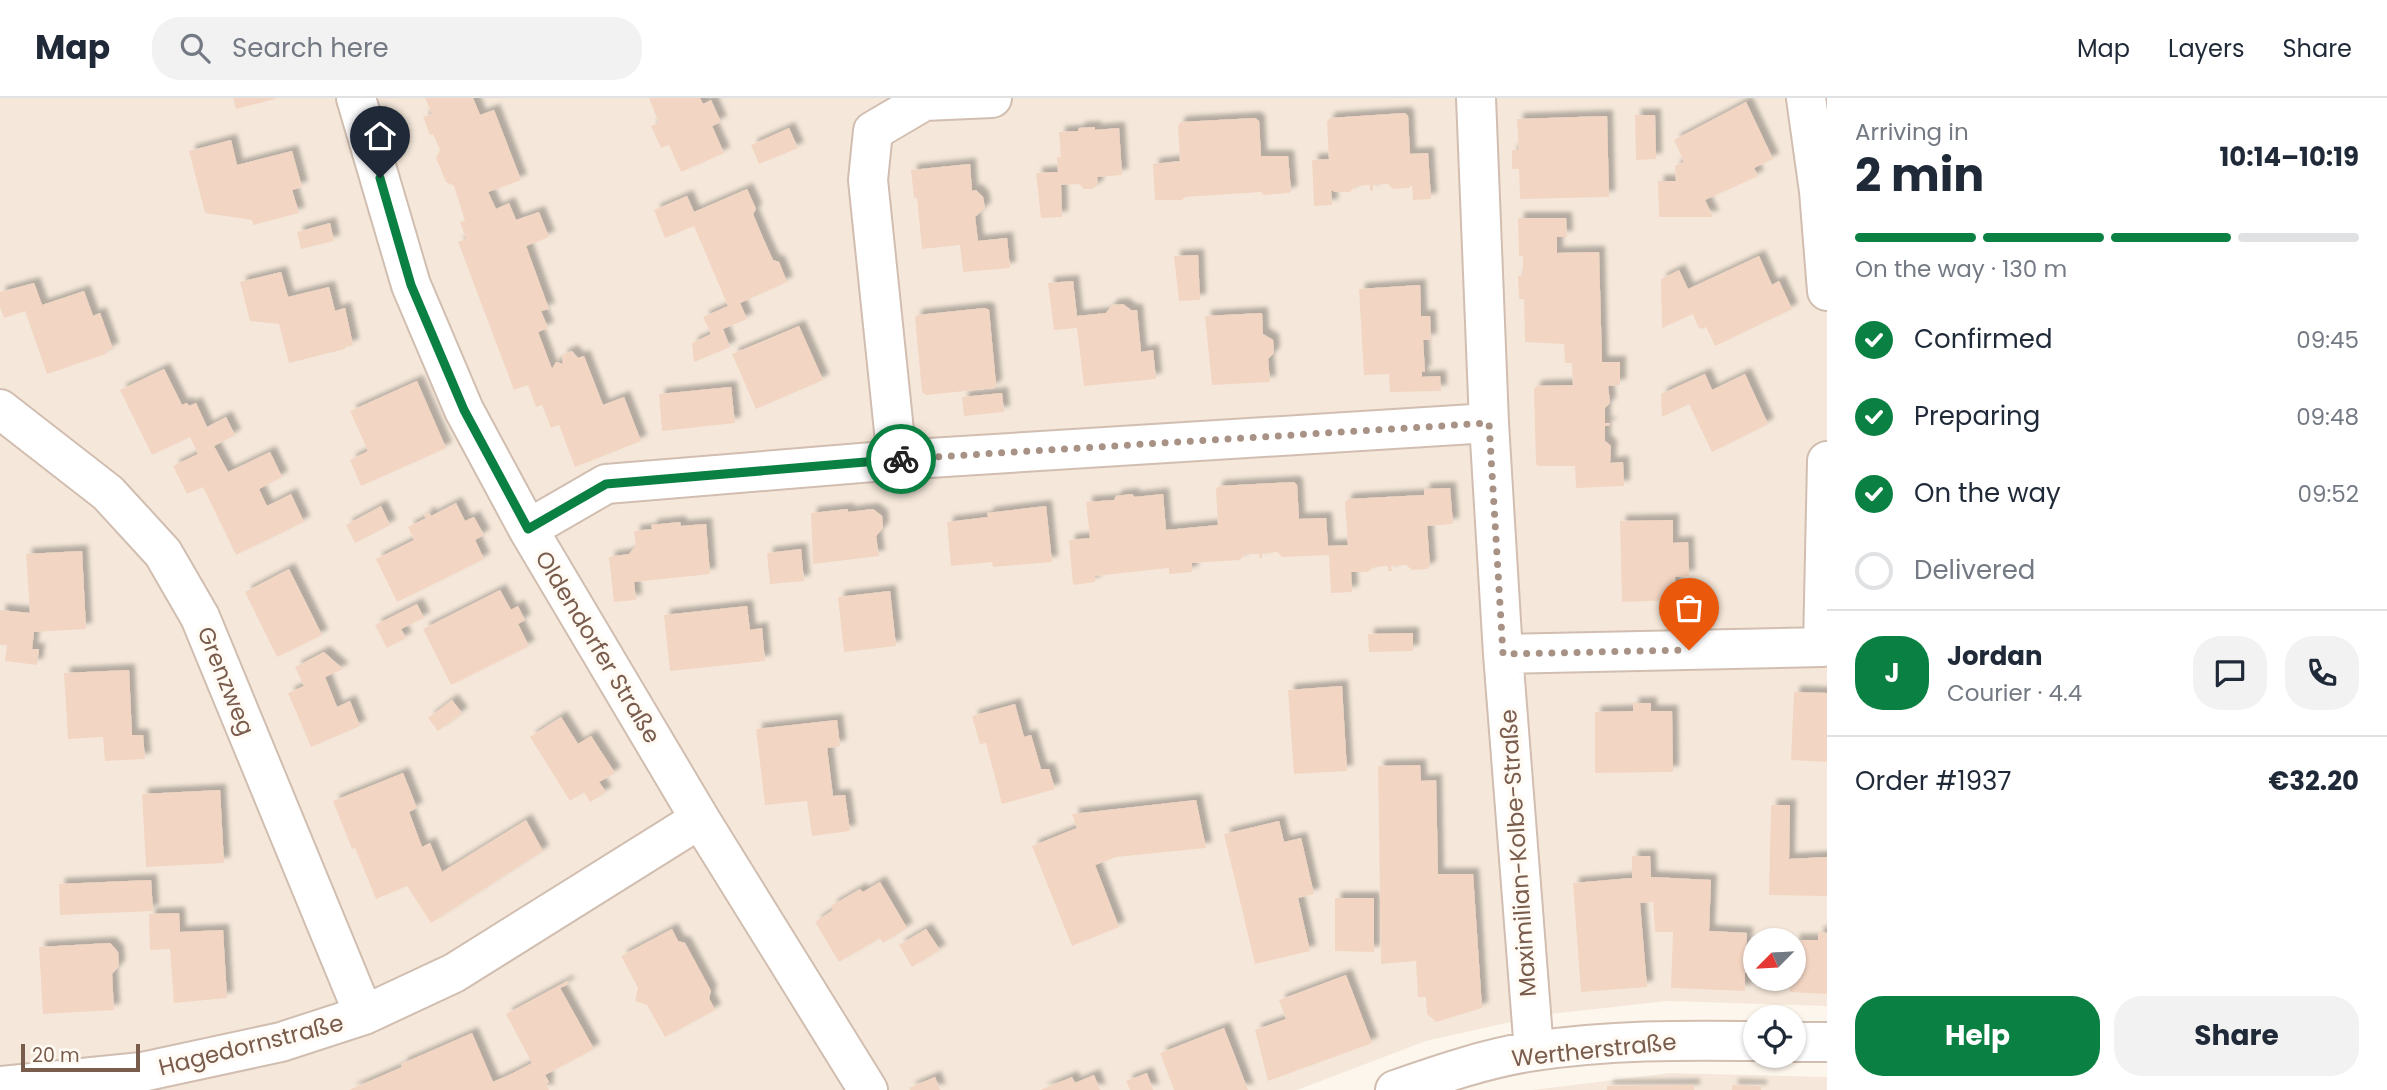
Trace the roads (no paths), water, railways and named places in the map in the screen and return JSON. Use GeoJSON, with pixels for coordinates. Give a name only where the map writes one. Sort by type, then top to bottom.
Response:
{"type":"FeatureCollection","features":[{"type":"Feature","properties":{"kind":"street","name":"Oldendorfer Straße"},"geometry":{"type":"LineString","coordinates":[[356,98],[411,285],[464,410],[528,529],[700,819],[868,1090]]}},
{"type":"Feature","properties":{"kind":"street"},"geometry":{"type":"LineString","coordinates":[[897,460],[868,180],[873,131],[924,101],[992,98]]}},
{"type":"Feature","properties":{"kind":"street","name":"Maximilian-Kolbe-Straße"},"geometry":{"type":"LineString","coordinates":[[1476,98],[1489,423],[1503,654],[1534,1051]]}},
{"type":"Feature","properties":{"kind":"street"},"geometry":{"type":"LineString","coordinates":[[1806,98],[1819,191],[1827,291]]}},
{"type":"Feature","properties":{"kind":"street","name":"Grenzweg"},"geometry":{"type":"LineString","coordinates":[[0,409],[108,493],[163,553],[200,617],[364,1015]]}},
{"type":"Feature","properties":{"kind":"street"},"geometry":{"type":"LineString","coordinates":[[528,529],[606,484],[897,460],[1489,423]]}},
{"type":"Feature","properties":{"kind":"street"},"geometry":{"type":"LineString","coordinates":[[1503,654],[1823,647],[1827,461]]}},
{"type":"Feature","properties":{"kind":"street","name":"Hagedornstraße"},"geometry":{"type":"LineString","coordinates":[[0,1086],[142,1072],[281,1042],[364,1015],[454,973],[700,819]]}},
{"type":"Feature","properties":{"kind":"street","name":"Wertherstraße"},"geometry":{"type":"LineString","coordinates":[[1395,1090],[1438,1075],[1534,1051],[1666,1040],[1743,1041]]}},
{"type":"Feature","properties":{"kind":"street"},"geometry":{"type":"LineString","coordinates":[[1806,1042],[1827,1042]]}}]}
